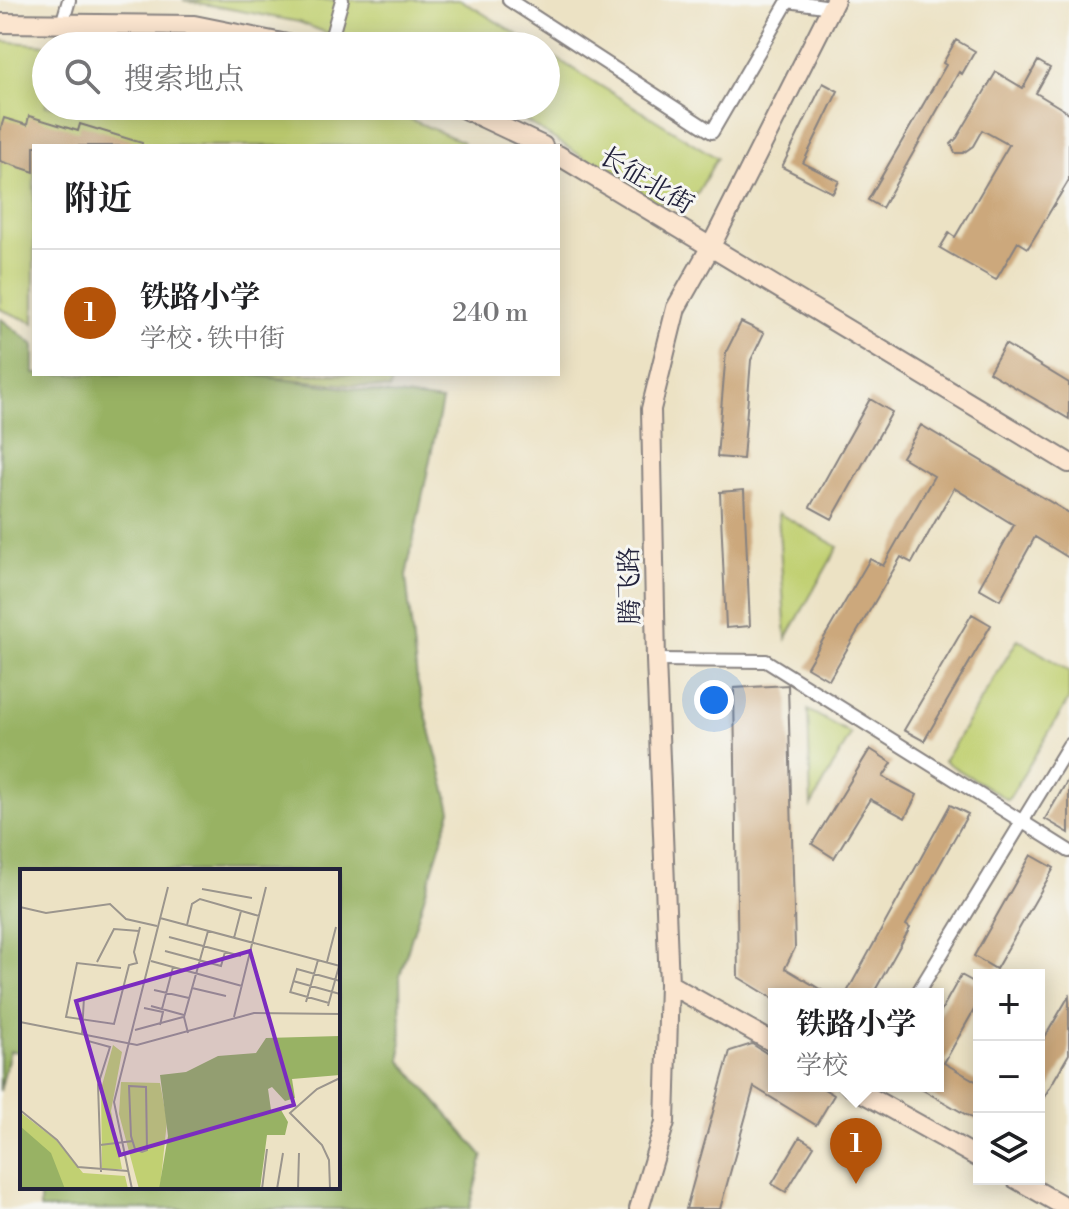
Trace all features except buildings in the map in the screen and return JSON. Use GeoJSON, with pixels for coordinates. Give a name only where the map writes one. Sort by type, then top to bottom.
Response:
{"type":"FeatureCollection","features":[{"type":"Feature","properties":{"kind":"street"},"geometry":{"type":"LineString","coordinates":[[62,24],[69,0]]}},
{"type":"Feature","properties":{"kind":"street"},"geometry":{"type":"LineString","coordinates":[[333,32],[342,0]]}},
{"type":"Feature","properties":{"kind":"street"},"geometry":{"type":"LineString","coordinates":[[509,0],[558,32]]}},
{"type":"Feature","properties":{"kind":"street"},"geometry":{"type":"LineString","coordinates":[[560,33],[712,132],[788,1],[833,4]]}},
{"type":"Feature","properties":{"kind":"street","name":"腾飞路"},"geometry":{"type":"LineString","coordinates":[[639,1209],[665,1122],[669,984],[656,660],[651,409],[676,308],[710,248],[833,4]]}},
{"type":"Feature","properties":{"kind":"street"},"geometry":{"type":"LineString","coordinates":[[0,23],[194,25],[228,32]]}},
{"type":"Feature","properties":{"kind":"street"},"geometry":{"type":"LineString","coordinates":[[488,120],[539,144]]}},
{"type":"Feature","properties":{"kind":"street","name":"长征北街"},"geometry":{"type":"LineString","coordinates":[[560,156],[1069,463]]}},
{"type":"Feature","properties":{"kind":"street"},"geometry":{"type":"LineString","coordinates":[[656,660],[766,661],[1069,851]]}},
{"type":"Feature","properties":{"kind":"street"},"geometry":{"type":"LineString","coordinates":[[921,988],[1069,745]]}},
{"type":"Feature","properties":{"kind":"street"},"geometry":{"type":"LineString","coordinates":[[669,984],[768,1040]]}},
{"type":"Feature","properties":{"kind":"street"},"geometry":{"type":"LineString","coordinates":[[864,1092],[973,1155]]}},
{"type":"Feature","properties":{"kind":"street"},"geometry":{"type":"LineString","coordinates":[[1027,1185],[1069,1209]]}},
{"type":"Feature","properties":{"kind":"green space"},"geometry":{"type":"Polygon","coordinates":[[[183,0],[461,0],[513,32],[324,32],[299,22],[183,0]]]}},
{"type":"Feature","properties":{"kind":"green space"},"geometry":{"type":"Polygon","coordinates":[[[0,41],[32,44],[32,120],[412,120],[463,142],[32,144],[32,322],[0,309],[0,41]]]}},
{"type":"Feature","properties":{"kind":"green space"},"geometry":{"type":"Polygon","coordinates":[[[560,61],[717,158],[697,194],[656,203],[524,120],[560,120],[560,61]]]}},
{"type":"Feature","properties":{"kind":"green space"},"geometry":{"type":"Polygon","coordinates":[[[0,318],[32,343],[32,376],[260,376],[442,401],[406,576],[417,680],[451,810],[400,975],[401,1061],[483,1156],[469,1209],[40,1209],[40,1189],[340,1189],[340,869],[20,869],[20,1052],[10,1051],[0,1091],[0,318]]]}},
{"type":"Feature","properties":{"kind":"green space"},"geometry":{"type":"Polygon","coordinates":[[[259,376],[393,376],[390,389],[259,376]]]}},
{"type":"Feature","properties":{"kind":"green space"},"geometry":{"type":"Polygon","coordinates":[[[778,513],[838,547],[786,639],[778,513]]]}},
{"type":"Feature","properties":{"kind":"green space"},"geometry":{"type":"Polygon","coordinates":[[[1018,639],[1069,671],[1069,699],[1008,800],[944,761],[1018,639]]]}},
{"type":"Feature","properties":{"kind":"green space"},"geometry":{"type":"Polygon","coordinates":[[[808,710],[851,734],[811,806],[808,710]]]}},
{"type":"Feature","properties":{"kind":"place","name":"铁路小学"},"geometry":{"type":"Point","coordinates":[856,1184]}}]}
